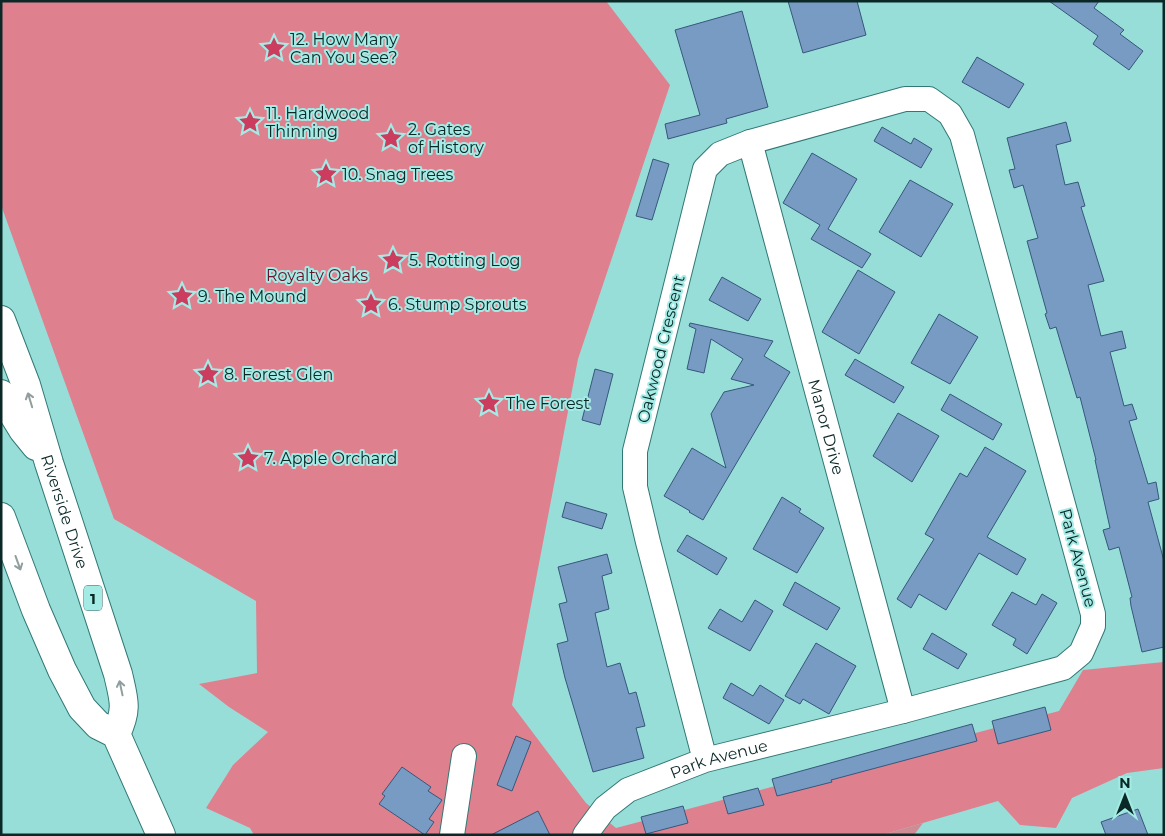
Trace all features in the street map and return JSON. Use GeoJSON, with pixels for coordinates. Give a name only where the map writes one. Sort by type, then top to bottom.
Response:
{"type":"FeatureCollection","features":[{"type":"Feature","properties":{"kind":"highway","name":"Riverside Drive"},"geometry":{"type":"LineString","coordinates":[[1,320],[26,385],[49,463],[118,674],[124,708],[123,720],[116,734]]}},
{"type":"Feature","properties":{"kind":"highway"},"geometry":{"type":"LineString","coordinates":[[1,394],[23,430],[49,463]]}},
{"type":"Feature","properties":{"kind":"highway"},"geometry":{"type":"LineString","coordinates":[[1,517],[36,610],[62,670],[82,708],[98,725],[116,734],[161,835]]}},
{"type":"Feature","properties":{"kind":"street","name":"Oakwood Crescent"},"geometry":{"type":"LineString","coordinates":[[706,760],[635,487],[635,451],[705,169],[720,154],[750,142],[905,99],[929,99]]}},
{"type":"Feature","properties":{"kind":"street","name":"Park Avenue"},"geometry":{"type":"LineString","coordinates":[[585,835],[605,808],[628,790],[706,760],[903,711],[1063,668],[1081,653],[1093,626],[1093,614],[962,135],[950,114],[929,99]]}},
{"type":"Feature","properties":{"kind":"street","name":"Manor Drive"},"geometry":{"type":"LineString","coordinates":[[750,142],[903,711]]}},
{"type":"Feature","properties":{"kind":"street"},"geometry":{"type":"LineString","coordinates":[[452,835],[464,756]]}},
{"type":"Feature","properties":{"kind":"shaded area"},"geometry":{"type":"Polygon","coordinates":[[[923,823],[914,835],[882,835],[923,823]]]}},
{"type":"Feature","properties":{"kind":"green space","name":"Royalty Oaks"},"geometry":{"type":"Polygon","coordinates":[[[1,1],[606,1],[670,85],[578,359],[512,705],[586,803],[616,828],[1059,711],[1083,670],[1164,662],[1164,768],[1127,773],[1072,798],[1056,828],[1020,825],[998,801],[882,835],[254,835],[250,828],[206,808],[233,765],[268,732],[229,707],[199,684],[257,673],[256,601],[114,519],[1,205],[1,1]]]}},
{"type":"Feature","properties":{"kind":"building"},"geometry":{"type":"Polygon","coordinates":[[[788,1],[857,1],[866,35],[803,53],[788,1]]]}},
{"type":"Feature","properties":{"kind":"building"},"geometry":{"type":"Polygon","coordinates":[[[1049,1],[1099,1],[1094,8],[1124,30],[1120,34],[1143,51],[1129,70],[1093,44],[1098,36],[1049,1]]]}},
{"type":"Feature","properties":{"kind":"building"},"geometry":{"type":"Polygon","coordinates":[[[742,11],[768,107],[726,119],[727,123],[668,139],[665,124],[700,115],[675,30],[742,11]]]}},
{"type":"Feature","properties":{"kind":"building"},"geometry":{"type":"Polygon","coordinates":[[[977,57],[1024,84],[1009,108],[962,82],[977,57]]]}},
{"type":"Feature","properties":{"kind":"building"},"geometry":{"type":"Polygon","coordinates":[[[1066,122],[1071,141],[1056,145],[1065,185],[1078,182],[1085,206],[1081,207],[1104,281],[1088,285],[1101,336],[1122,331],[1126,348],[1110,352],[1124,406],[1132,404],[1137,419],[1129,421],[1148,484],[1156,482],[1159,499],[1148,502],[1164,561],[1164,647],[1142,652],[1131,606],[1130,598],[1132,597],[1119,547],[1109,550],[1103,530],[1110,528],[1096,460],[1080,397],[1077,398],[1056,327],[1050,329],[1045,314],[1047,313],[1027,241],[1038,238],[1023,185],[1014,188],[1009,170],[1015,169],[1007,138],[1066,122]]]}},
{"type":"Feature","properties":{"kind":"building"},"geometry":{"type":"Polygon","coordinates":[[[882,127],[911,144],[914,138],[932,149],[921,168],[874,141],[882,127]]]}},
{"type":"Feature","properties":{"kind":"building"},"geometry":{"type":"Polygon","coordinates":[[[812,153],[857,179],[828,229],[871,254],[862,268],[811,239],[820,225],[783,203],[812,153]]]}},
{"type":"Feature","properties":{"kind":"building"},"geometry":{"type":"Polygon","coordinates":[[[653,159],[669,164],[652,220],[636,216],[653,159]]]}},
{"type":"Feature","properties":{"kind":"building"},"geometry":{"type":"Polygon","coordinates":[[[910,180],[953,204],[921,257],[879,232],[910,180]]]}},
{"type":"Feature","properties":{"kind":"building"},"geometry":{"type":"Polygon","coordinates":[[[858,270],[895,292],[859,354],[822,332],[858,270]]]}},
{"type":"Feature","properties":{"kind":"building"},"geometry":{"type":"Polygon","coordinates":[[[722,277],[761,299],[748,321],[709,300],[722,277]]]}},
{"type":"Feature","properties":{"kind":"building"},"geometry":{"type":"Polygon","coordinates":[[[939,314],[978,337],[950,384],[911,363],[939,314]]]}},
{"type":"Feature","properties":{"kind":"building"},"geometry":{"type":"Polygon","coordinates":[[[690,323],[773,341],[764,356],[790,372],[703,520],[664,496],[692,448],[726,468],[711,414],[724,392],[754,385],[731,379],[743,359],[711,339],[704,373],[687,369],[696,329],[689,326],[690,323]]]}},
{"type":"Feature","properties":{"kind":"building"},"geometry":{"type":"Polygon","coordinates":[[[855,359],[904,387],[894,403],[845,375],[855,359]]]}},
{"type":"Feature","properties":{"kind":"building"},"geometry":{"type":"Polygon","coordinates":[[[595,369],[613,374],[600,425],[582,420],[595,369]]]}},
{"type":"Feature","properties":{"kind":"building"},"geometry":{"type":"Polygon","coordinates":[[[950,394],[1002,424],[993,440],[941,410],[950,394]]]}},
{"type":"Feature","properties":{"kind":"building"},"geometry":{"type":"Polygon","coordinates":[[[898,413],[939,436],[912,482],[873,456],[898,413]]]}},
{"type":"Feature","properties":{"kind":"building"},"geometry":{"type":"Polygon","coordinates":[[[985,447],[1026,471],[987,537],[1026,559],[1017,575],[979,553],[946,610],[919,594],[911,608],[897,599],[934,539],[925,534],[960,473],[967,477],[985,447]]]}},
{"type":"Feature","properties":{"kind":"building"},"geometry":{"type":"Polygon","coordinates":[[[782,497],[801,509],[799,512],[824,528],[797,573],[753,549],[782,497]]]}},
{"type":"Feature","properties":{"kind":"building"},"geometry":{"type":"Polygon","coordinates":[[[566,502],[607,514],[602,529],[562,517],[566,502]]]}},
{"type":"Feature","properties":{"kind":"building"},"geometry":{"type":"Polygon","coordinates":[[[687,535],[727,558],[717,575],[677,551],[687,535]]]}},
{"type":"Feature","properties":{"kind":"building"},"geometry":{"type":"Polygon","coordinates":[[[607,554],[612,573],[602,576],[609,609],[595,613],[607,667],[620,663],[629,694],[636,692],[645,726],[636,728],[644,758],[593,772],[565,678],[557,644],[568,641],[559,604],[567,602],[558,567],[607,554]]]}},
{"type":"Feature","properties":{"kind":"building"},"geometry":{"type":"Polygon","coordinates":[[[795,582],[840,608],[827,630],[783,605],[795,582]]]}},
{"type":"Feature","properties":{"kind":"building"},"geometry":{"type":"Polygon","coordinates":[[[1012,592],[1036,605],[1042,594],[1057,603],[1027,654],[1013,645],[1016,639],[992,625],[1012,592]]]}},
{"type":"Feature","properties":{"kind":"building"},"geometry":{"type":"Polygon","coordinates":[[[755,600],[773,611],[750,651],[708,628],[720,609],[742,622],[755,600]]]}},
{"type":"Feature","properties":{"kind":"building"},"geometry":{"type":"Polygon","coordinates":[[[932,633],[967,654],[958,669],[923,649],[932,633]]]}},
{"type":"Feature","properties":{"kind":"building"},"geometry":{"type":"Polygon","coordinates":[[[816,643],[856,666],[829,714],[803,699],[800,704],[785,696],[816,643]]]}},
{"type":"Feature","properties":{"kind":"building"},"geometry":{"type":"Polygon","coordinates":[[[731,683],[753,696],[760,685],[784,700],[769,724],[723,698],[731,683]]]}},
{"type":"Feature","properties":{"kind":"building"},"geometry":{"type":"Polygon","coordinates":[[[1045,707],[1051,730],[998,744],[992,721],[1045,707]]]}},
{"type":"Feature","properties":{"kind":"building"},"geometry":{"type":"Polygon","coordinates":[[[972,724],[977,741],[777,796],[772,779],[972,724]]]}},
{"type":"Feature","properties":{"kind":"building"},"geometry":{"type":"Polygon","coordinates":[[[516,736],[531,742],[512,791],[497,785],[516,736]]]}},
{"type":"Feature","properties":{"kind":"building"},"geometry":{"type":"Polygon","coordinates":[[[402,767],[431,787],[428,791],[442,800],[429,819],[434,822],[425,835],[379,804],[385,796],[382,794],[402,767]]]}},
{"type":"Feature","properties":{"kind":"building"},"geometry":{"type":"Polygon","coordinates":[[[758,788],[764,805],[728,814],[723,797],[758,788]]]}},
{"type":"Feature","properties":{"kind":"building"},"geometry":{"type":"Polygon","coordinates":[[[683,806],[688,823],[646,834],[641,817],[683,806]]]}},
{"type":"Feature","properties":{"kind":"building"},"geometry":{"type":"Polygon","coordinates":[[[1138,809],[1148,835],[1106,835],[1101,822],[1138,809]]]}},
{"type":"Feature","properties":{"kind":"building"},"geometry":{"type":"Polygon","coordinates":[[[538,811],[550,835],[491,835],[538,811]]]}},
{"type":"Feature","properties":{"kind":"place","name":"12. How Many Can You See?"},"geometry":{"type":"Point","coordinates":[274,48]}},
{"type":"Feature","properties":{"kind":"place","name":"11. Hardwood Thinning"},"geometry":{"type":"Point","coordinates":[250,122]}},
{"type":"Feature","properties":{"kind":"place","name":"2. Gates of History"},"geometry":{"type":"Point","coordinates":[391,138]}},
{"type":"Feature","properties":{"kind":"place","name":"10. Snag Trees"},"geometry":{"type":"Point","coordinates":[326,174]}},
{"type":"Feature","properties":{"kind":"place","name":"5. Rotting Log"},"geometry":{"type":"Point","coordinates":[393,260]}},
{"type":"Feature","properties":{"kind":"place","name":"9. The Mound"},"geometry":{"type":"Point","coordinates":[182,296]}},
{"type":"Feature","properties":{"kind":"place","name":"6. Stump Sprouts"},"geometry":{"type":"Point","coordinates":[371,304]}},
{"type":"Feature","properties":{"kind":"place","name":"8. Forest Glen"},"geometry":{"type":"Point","coordinates":[208,374]}},
{"type":"Feature","properties":{"kind":"place","name":"The Forest"},"geometry":{"type":"Point","coordinates":[489,403]}},
{"type":"Feature","properties":{"kind":"place","name":"7. Apple Orchard"},"geometry":{"type":"Point","coordinates":[248,458]}}]}
